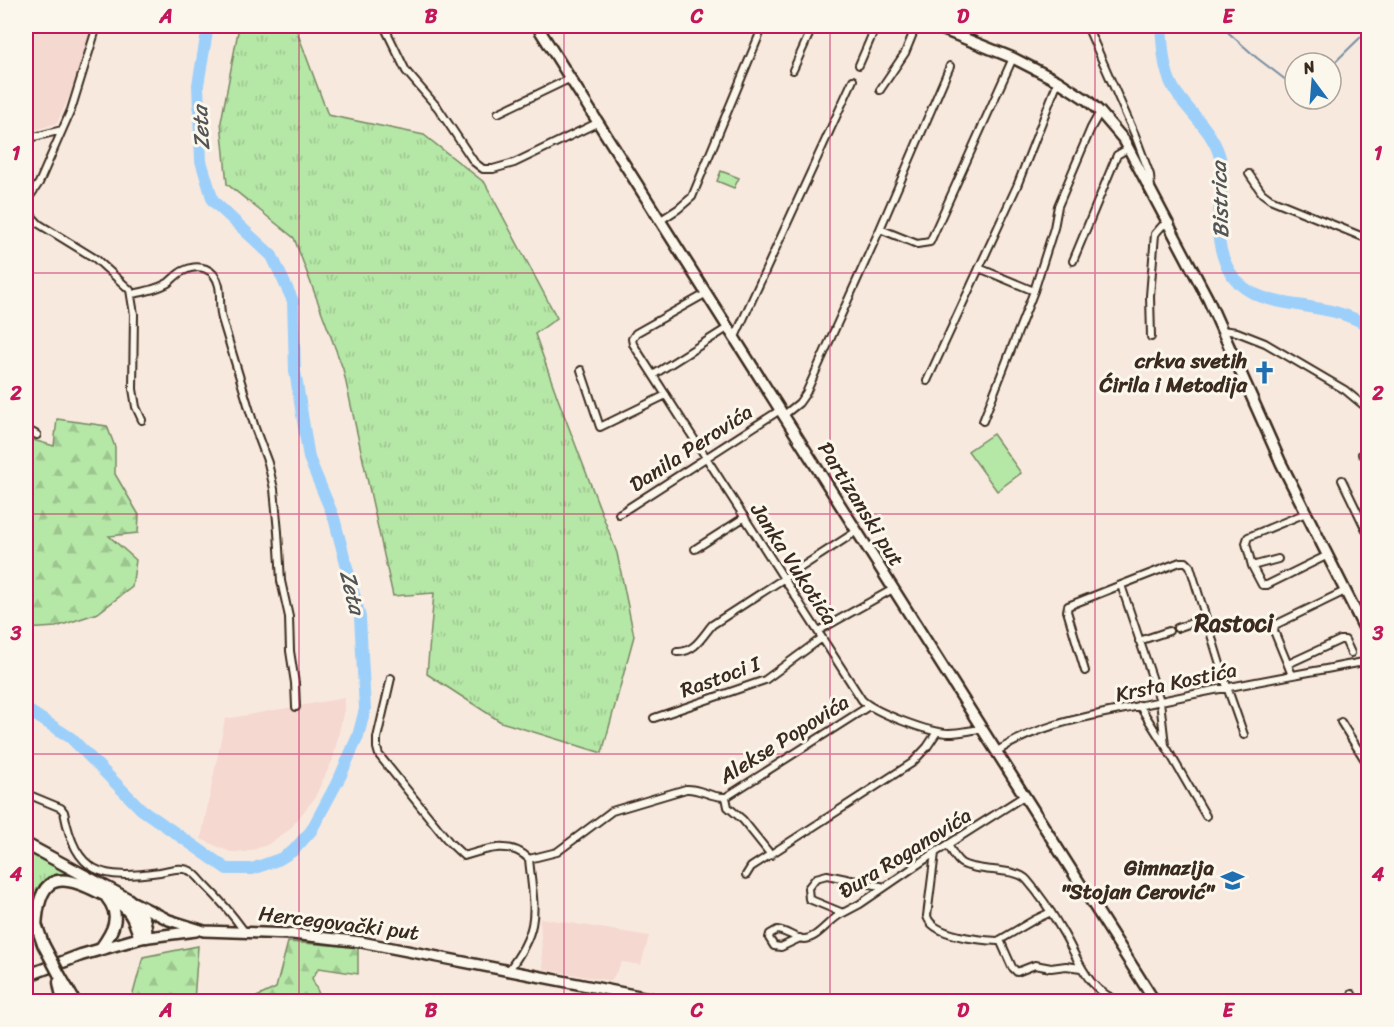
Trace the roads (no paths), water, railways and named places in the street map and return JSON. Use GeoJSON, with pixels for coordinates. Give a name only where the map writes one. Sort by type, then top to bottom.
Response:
{"type":"FeatureCollection","features":[{"type":"Feature","properties":{"kind":"main road"},"geometry":{"type":"LineString","coordinates":[[26,844],[131,901],[145,921],[143,938]]}},
{"type":"Feature","properties":{"kind":"main road"},"geometry":{"type":"LineString","coordinates":[[36,927],[40,897],[47,887],[63,880],[74,880],[127,909],[143,938]]}},
{"type":"Feature","properties":{"kind":"main road"},"geometry":{"type":"LineString","coordinates":[[26,896],[43,944],[75,1002]]}},
{"type":"Feature","properties":{"kind":"main road"},"geometry":{"type":"LineString","coordinates":[[101,948],[113,930],[116,919],[114,908],[106,896]]}},
{"type":"Feature","properties":{"kind":"main road"},"geometry":{"type":"LineString","coordinates":[[26,976],[101,948],[143,938]]}},
{"type":"Feature","properties":{"kind":"main road"},"geometry":{"type":"LineString","coordinates":[[60,976],[59,985],[63,1002]]}},
{"type":"Feature","properties":{"kind":"street"},"geometry":{"type":"LineString","coordinates":[[26,202],[39,183],[71,111],[97,26]]}},
{"type":"Feature","properties":{"kind":"street"},"geometry":{"type":"LineString","coordinates":[[384,26],[406,71],[438,108],[474,162],[483,169],[493,170],[513,163],[599,122]]}},
{"type":"Feature","properties":{"kind":"street","name":"Partizanski put"},"geometry":{"type":"LineString","coordinates":[[537,26],[729,327],[1151,1001]]}},
{"type":"Feature","properties":{"kind":"street"},"geometry":{"type":"LineString","coordinates":[[661,220],[692,197],[763,26]]}},
{"type":"Feature","properties":{"kind":"street"},"geometry":{"type":"LineString","coordinates":[[794,70],[813,26]]}},
{"type":"Feature","properties":{"kind":"street"},"geometry":{"type":"LineString","coordinates":[[858,65],[876,26]]}},
{"type":"Feature","properties":{"kind":"street"},"geometry":{"type":"LineString","coordinates":[[880,90],[905,53],[916,26]]}},
{"type":"Feature","properties":{"kind":"street"},"geometry":{"type":"LineString","coordinates":[[934,26],[1013,58],[1058,81],[1088,100],[1100,111],[1126,144],[1170,223],[1208,299],[1281,463],[1368,636]]}},
{"type":"Feature","properties":{"kind":"street"},"geometry":{"type":"LineString","coordinates":[[1087,26],[1135,135],[1150,175],[1151,189]]}},
{"type":"Feature","properties":{"kind":"street"},"geometry":{"type":"LineString","coordinates":[[880,229],[917,244],[930,242],[1013,58]]}},
{"type":"Feature","properties":{"kind":"street","name":"Danila Perovića"},"geometry":{"type":"LineString","coordinates":[[619,513],[705,457],[799,403],[806,393],[880,229],[950,66]]}},
{"type":"Feature","properties":{"kind":"street"},"geometry":{"type":"LineString","coordinates":[[498,112],[571,78]]}},
{"type":"Feature","properties":{"kind":"street"},"geometry":{"type":"LineString","coordinates":[[735,337],[853,80]]}},
{"type":"Feature","properties":{"kind":"street"},"geometry":{"type":"LineString","coordinates":[[927,381],[1017,186],[1058,81]]}},
{"type":"Feature","properties":{"kind":"street"},"geometry":{"type":"LineString","coordinates":[[983,421],[1034,291],[1054,228],[1058,206],[1100,111]]}},
{"type":"Feature","properties":{"kind":"street"},"geometry":{"type":"LineString","coordinates":[[26,139],[62,130]]}},
{"type":"Feature","properties":{"kind":"street"},"geometry":{"type":"LineString","coordinates":[[1073,261],[1117,155],[1135,135]]}},
{"type":"Feature","properties":{"kind":"street"},"geometry":{"type":"LineString","coordinates":[[1249,174],[1262,193],[1270,199],[1368,239]]}},
{"type":"Feature","properties":{"kind":"street"},"geometry":{"type":"LineString","coordinates":[[26,210],[39,224],[96,258],[126,285],[132,294],[135,358],[133,388],[136,407],[142,420]]}},
{"type":"Feature","properties":{"kind":"street"},"geometry":{"type":"LineString","coordinates":[[1150,337],[1150,296],[1155,234],[1162,226],[1170,223]]}},
{"type":"Feature","properties":{"kind":"street"},"geometry":{"type":"LineString","coordinates":[[132,294],[159,287],[182,272],[194,268],[208,269],[213,272],[219,287],[222,319],[268,463],[274,489],[281,581],[289,616],[296,707]]}},
{"type":"Feature","properties":{"kind":"street"},"geometry":{"type":"LineString","coordinates":[[979,268],[1034,291]]}},
{"type":"Feature","properties":{"kind":"street","name":"Janka Vukotića"},"geometry":{"type":"LineString","coordinates":[[707,293],[643,328],[632,339],[633,344],[857,694],[869,706],[937,732],[949,733],[981,729]]}},
{"type":"Feature","properties":{"kind":"street"},"geometry":{"type":"LineString","coordinates":[[653,375],[729,327]]}},
{"type":"Feature","properties":{"kind":"street"},"geometry":{"type":"LineString","coordinates":[[1221,330],[1237,332],[1265,343],[1345,390],[1368,409]]}},
{"type":"Feature","properties":{"kind":"street"},"geometry":{"type":"LineString","coordinates":[[581,370],[600,427],[666,395]]}},
{"type":"Feature","properties":{"kind":"street"},"geometry":{"type":"LineString","coordinates":[[26,429],[37,435]]}},
{"type":"Feature","properties":{"kind":"street"},"geometry":{"type":"LineString","coordinates":[[1362,454],[1368,459]]}},
{"type":"Feature","properties":{"kind":"street"},"geometry":{"type":"LineString","coordinates":[[1342,480],[1368,534]]}},
{"type":"Feature","properties":{"kind":"street"},"geometry":{"type":"LineString","coordinates":[[1306,513],[1248,537],[1246,543],[1260,584],[1267,585],[1328,555]]}},
{"type":"Feature","properties":{"kind":"street"},"geometry":{"type":"LineString","coordinates":[[695,549],[745,517]]}},
{"type":"Feature","properties":{"kind":"street"},"geometry":{"type":"LineString","coordinates":[[678,652],[685,652],[694,646],[712,625],[857,531]]}},
{"type":"Feature","properties":{"kind":"street"},"geometry":{"type":"LineString","coordinates":[[1252,566],[1278,559]]}},
{"type":"Feature","properties":{"kind":"street"},"geometry":{"type":"LineString","coordinates":[[1085,671],[1067,611],[1068,606],[1180,562],[1186,562],[1190,566],[1244,735]]}},
{"type":"Feature","properties":{"kind":"street"},"geometry":{"type":"LineString","coordinates":[[1121,585],[1160,701],[1165,745]]}},
{"type":"Feature","properties":{"kind":"street"},"geometry":{"type":"LineString","coordinates":[[818,631],[893,589]]}},
{"type":"Feature","properties":{"kind":"street"},"geometry":{"type":"LineString","coordinates":[[1292,675],[1274,631],[1275,625],[1346,591]]}},
{"type":"Feature","properties":{"kind":"street"},"geometry":{"type":"LineString","coordinates":[[1177,628],[1206,618]]}},
{"type":"Feature","properties":{"kind":"street"},"geometry":{"type":"LineString","coordinates":[[1139,641],[1169,631]]}},
{"type":"Feature","properties":{"kind":"street","name":"Rastoci I"},"geometry":{"type":"LineString","coordinates":[[654,718],[765,680],[822,638]]}},
{"type":"Feature","properties":{"kind":"street"},"geometry":{"type":"LineString","coordinates":[[1288,664],[1340,640],[1345,640],[1351,653]]}},
{"type":"Feature","properties":{"kind":"street","name":"Krsta Kostića"},"geometry":{"type":"LineString","coordinates":[[996,753],[1032,732],[1053,725],[1227,687],[1368,661]]}},
{"type":"Feature","properties":{"kind":"street"},"geometry":{"type":"LineString","coordinates":[[391,678],[377,738],[379,755],[449,842],[464,856],[499,847],[518,851],[529,859],[534,921],[522,953],[507,971]]}},
{"type":"Feature","properties":{"kind":"street"},"geometry":{"type":"LineString","coordinates":[[1139,705],[1206,816]]}},
{"type":"Feature","properties":{"kind":"street","name":"Alekse Popovića"},"geometry":{"type":"LineString","coordinates":[[529,859],[557,852],[612,811],[686,789],[696,790],[717,798],[726,797],[869,706]]}},
{"type":"Feature","properties":{"kind":"street"},"geometry":{"type":"LineString","coordinates":[[1341,722],[1368,765]]}},
{"type":"Feature","properties":{"kind":"street"},"geometry":{"type":"LineString","coordinates":[[746,875],[751,867],[912,763],[937,732]]}},
{"type":"Feature","properties":{"kind":"street","name":"Hercegovački put"},"geometry":{"type":"LineString","coordinates":[[33,796],[61,808],[72,844],[93,869],[116,876],[180,869],[192,871],[229,909],[244,931],[361,942],[670,1002]]}},
{"type":"Feature","properties":{"kind":"street","name":"Đura Roganovića"},"geometry":{"type":"LineString","coordinates":[[885,887],[827,875],[816,878],[808,888],[809,899],[843,913],[860,904],[1024,796]]}},
{"type":"Feature","properties":{"kind":"street"},"geometry":{"type":"LineString","coordinates":[[726,797],[726,804],[743,820],[771,855]]}},
{"type":"Feature","properties":{"kind":"street"},"geometry":{"type":"LineString","coordinates":[[948,845],[957,859],[967,866],[1012,873],[1026,878],[1062,929],[1085,975],[1100,989],[1125,1002]]}},
{"type":"Feature","properties":{"kind":"street"},"geometry":{"type":"LineString","coordinates":[[935,853],[927,916],[928,921],[943,932],[992,941],[1000,940],[1051,912]]}},
{"type":"Feature","properties":{"kind":"street"},"geometry":{"type":"LineString","coordinates":[[131,901],[169,920],[204,931]]}},
{"type":"Feature","properties":{"kind":"street"},"geometry":{"type":"LineString","coordinates":[[800,938],[807,939],[815,936],[832,917],[843,913]]}},
{"type":"Feature","properties":{"kind":"street"},"geometry":{"type":"LineString","coordinates":[[143,938],[204,931],[244,931]]}},
{"type":"Feature","properties":{"kind":"street"},"geometry":{"type":"LineString","coordinates":[[1000,940],[1012,967],[1017,972],[1035,965],[1051,968],[1066,966],[1081,968]]}},
{"type":"Feature","properties":{"kind":"waterway","name":"Zeta"},"geometry":{"type":"LineString","coordinates":[[26,709],[71,738],[141,809],[227,869],[252,869],[280,859],[293,851],[311,831],[340,777],[358,736],[365,709],[360,617],[334,518],[309,458],[295,371],[293,301],[272,256],[213,201],[201,161],[198,85],[208,26]]}},
{"type":"Feature","properties":{"kind":"waterway","name":"Bistrica"},"geometry":{"type":"LineString","coordinates":[[1161,26],[1169,79],[1178,95],[1211,137],[1219,154],[1222,175],[1219,240],[1225,262],[1235,279],[1247,290],[1262,297],[1335,312],[1368,325]]}},
{"type":"Feature","properties":{"kind":"waterway"},"geometry":{"type":"LineString","coordinates":[[1221,26],[1283,78]]}},
{"type":"Feature","properties":{"kind":"waterway"},"geometry":{"type":"LineString","coordinates":[[1343,54],[1368,30]]}},
{"type":"Feature","properties":{"kind":"place","name":"crkva svetih Ćirila i Metodija"},"geometry":{"type":"Point","coordinates":[1265,373]}},
{"type":"Feature","properties":{"kind":"place","name":"Gimnazija \"Stojan Cerović\""},"geometry":{"type":"Point","coordinates":[1232,880]}},
{"type":"Feature","properties":{"kind":"district","name":"Rastoci"},"geometry":{"type":"Point","coordinates":[1234,623]}}]}
